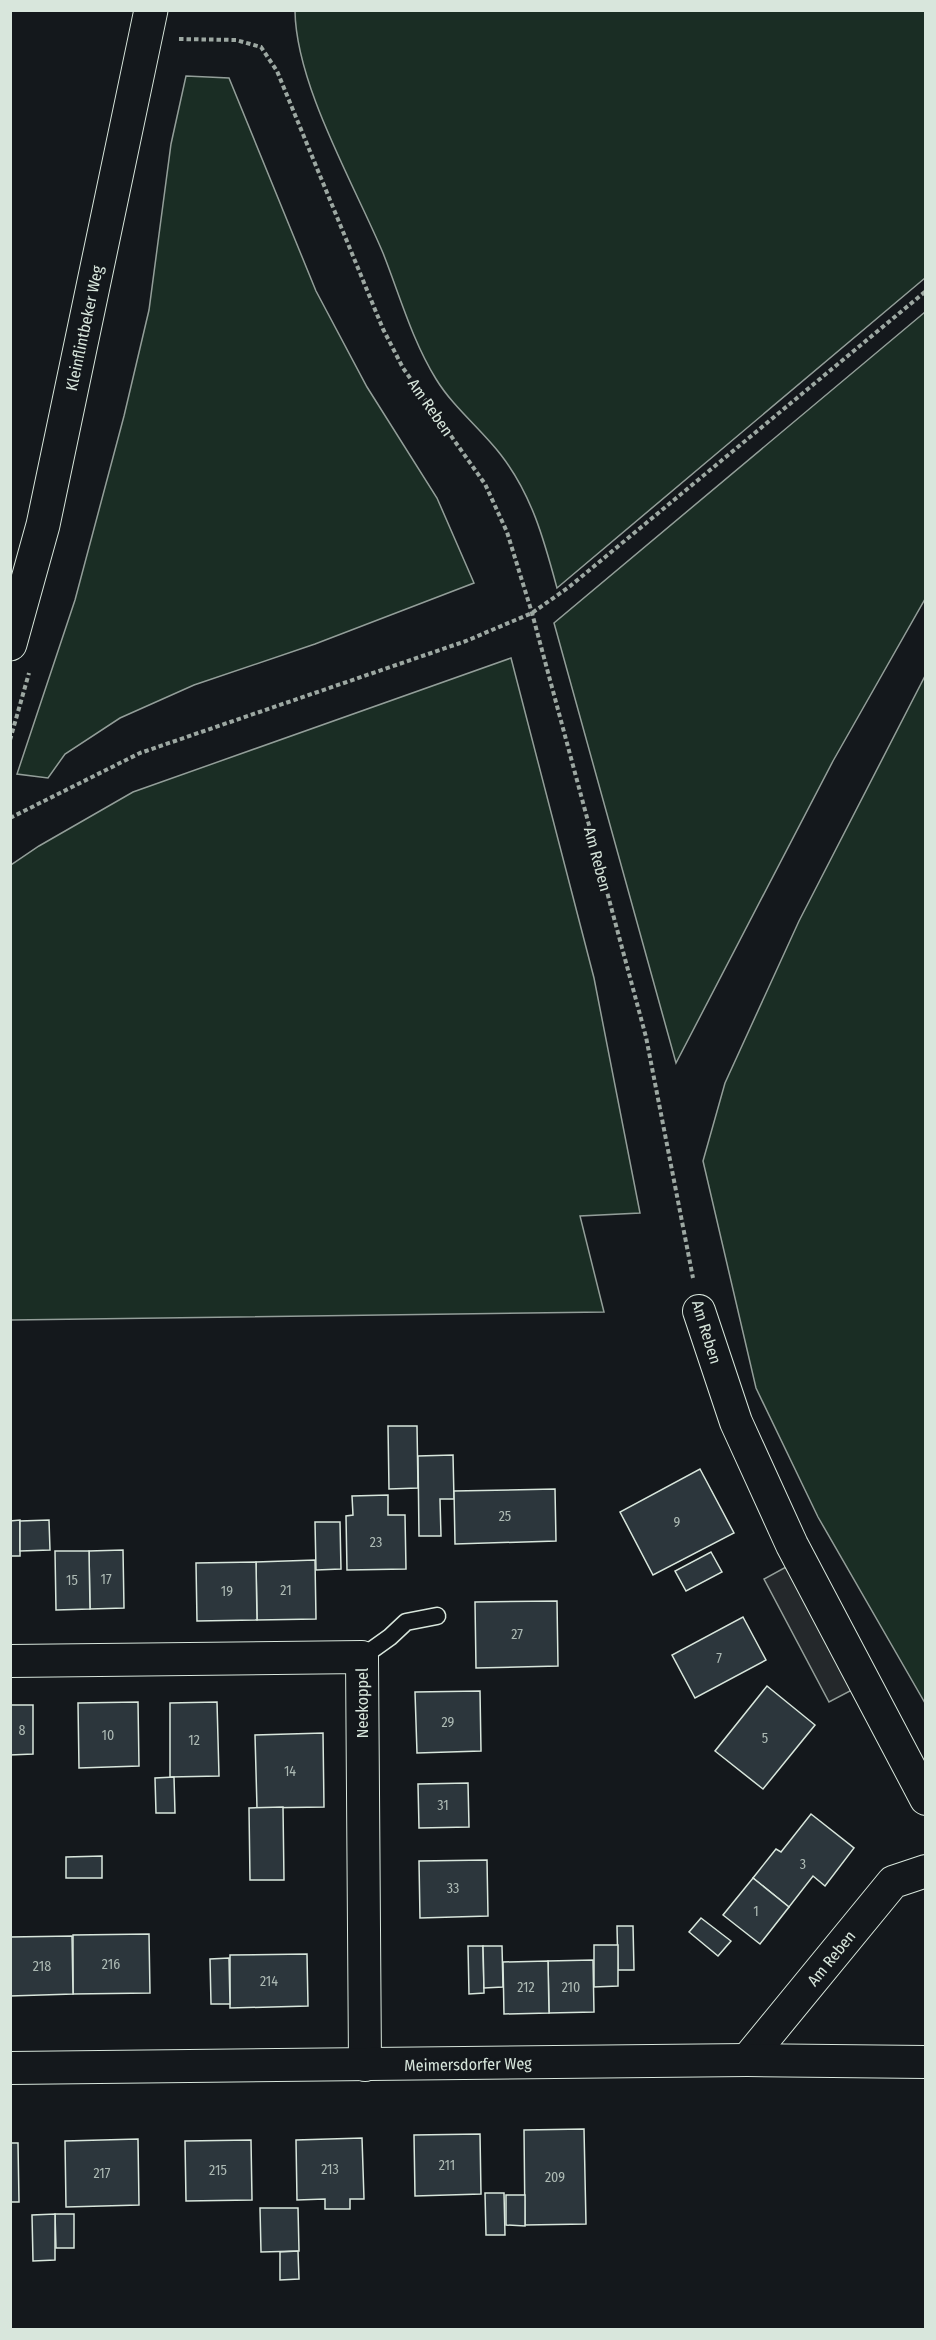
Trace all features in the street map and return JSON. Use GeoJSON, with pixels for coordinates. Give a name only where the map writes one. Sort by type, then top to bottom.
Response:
{"type":"FeatureCollection","features":[{"type":"Feature","properties":{"kind":"street","name":"Kleinflintbeker Weg"},"geometry":{"type":"LineString","coordinates":[[10,644],[43,525],[148,23]]}},
{"type":"Feature","properties":{"kind":"street","name":"Am Reben"},"geometry":{"type":"LineString","coordinates":[[699,1311],[736,1422],[788,1535],[926,1799]]}},
{"type":"Feature","properties":{"kind":"street","name":"Neekoppel"},"geometry":{"type":"LineString","coordinates":[[10,1661],[362,1657],[364,2065]]}},
{"type":"Feature","properties":{"kind":"street","name":"Am Reben"},"geometry":{"type":"LineString","coordinates":[[747,2060],[893,1882],[926,1871]]}},
{"type":"Feature","properties":{"kind":"street","name":"Meimersdorfer Weg"},"geometry":{"type":"LineString","coordinates":[[10,2068],[747,2060],[926,2062]]}},
{"type":"Feature","properties":{"kind":"lane"},"geometry":{"type":"LineString","coordinates":[[362,1657],[406,1622],[436,1616]]}},
{"type":"Feature","properties":{"kind":"path","name":"Am Reben"},"geometry":{"type":"LineString","coordinates":[[148,23],[236,40],[261,47],[267,55],[277,71],[383,329],[403,368],[485,484],[507,532],[532,613],[646,1037],[699,1311]]}},
{"type":"Feature","properties":{"kind":"path"},"geometry":{"type":"LineString","coordinates":[[10,818],[140,753],[466,641],[532,613],[568,587],[926,291]]}},
{"type":"Feature","properties":{"kind":"green space"},"geometry":{"type":"Polygon","coordinates":[[[295,11],[925,11],[925,278],[557,588],[536,518],[512,470],[443,389],[420,349],[383,253],[316,102],[298,40],[295,11]]]}},
{"type":"Feature","properties":{"kind":"green space"},"geometry":{"type":"Polygon","coordinates":[[[186,76],[229,78],[316,291],[367,387],[437,498],[474,583],[315,644],[194,685],[120,718],[65,754],[48,778],[17,774],[75,600],[124,416],[149,310],[171,144],[186,76]]]}},
{"type":"Feature","properties":{"kind":"green space"},"geometry":{"type":"Polygon","coordinates":[[[925,312],[925,599],[833,761],[676,1063],[554,623],[925,312]]]}},
{"type":"Feature","properties":{"kind":"green space"},"geometry":{"type":"Polygon","coordinates":[[[511,658],[594,978],[640,1213],[580,1216],[604,1312],[11,1320],[11,865],[39,846],[133,792],[511,658]]]}},
{"type":"Feature","properties":{"kind":"green space"},"geometry":{"type":"Polygon","coordinates":[[[925,676],[925,1703],[818,1517],[756,1388],[703,1161],[725,1083],[799,921],[925,676]]]}},
{"type":"Feature","properties":{"kind":"shaded area"},"geometry":{"type":"Polygon","coordinates":[[[786,1567],[852,1690],[829,1702],[764,1579],[786,1567]]]}},
{"type":"Feature","properties":{"kind":"building"},"geometry":{"type":"Polygon","coordinates":[[[388,1426],[417,1426],[418,1488],[389,1489],[388,1426]]]}},
{"type":"Feature","properties":{"kind":"building"},"geometry":{"type":"Polygon","coordinates":[[[453,1455],[454,1499],[440,1499],[441,1536],[419,1536],[418,1456],[453,1455]]]}},
{"type":"Feature","properties":{"kind":"building"},"geometry":{"type":"Polygon","coordinates":[[[700,1469],[734,1533],[653,1575],[620,1512],[700,1469]]]}},
{"type":"Feature","properties":{"kind":"building"},"geometry":{"type":"Polygon","coordinates":[[[555,1489],[556,1541],[455,1544],[454,1491],[555,1489]]]}},
{"type":"Feature","properties":{"kind":"building"},"geometry":{"type":"Polygon","coordinates":[[[388,1495],[388,1515],[405,1515],[406,1569],[347,1570],[346,1516],[353,1515],[352,1496],[388,1495]]]}},
{"type":"Feature","properties":{"kind":"building"},"geometry":{"type":"Polygon","coordinates":[[[20,1520],[20,1556],[10,1556],[10,1521],[20,1520]]]}},
{"type":"Feature","properties":{"kind":"building"},"geometry":{"type":"Polygon","coordinates":[[[49,1520],[50,1550],[20,1551],[20,1521],[49,1520]]]}},
{"type":"Feature","properties":{"kind":"building"},"geometry":{"type":"Polygon","coordinates":[[[315,1522],[340,1522],[341,1569],[316,1570],[315,1522]]]}},
{"type":"Feature","properties":{"kind":"building"},"geometry":{"type":"Polygon","coordinates":[[[123,1550],[124,1608],[90,1609],[89,1551],[123,1550]]]}},
{"type":"Feature","properties":{"kind":"building"},"geometry":{"type":"Polygon","coordinates":[[[55,1551],[89,1551],[90,1609],[56,1610],[55,1551]]]}},
{"type":"Feature","properties":{"kind":"building"},"geometry":{"type":"Polygon","coordinates":[[[711,1552],[722,1572],[686,1591],[675,1571],[711,1552]]]}},
{"type":"Feature","properties":{"kind":"building"},"geometry":{"type":"Polygon","coordinates":[[[315,1560],[316,1619],[257,1620],[256,1562],[315,1560]]]}},
{"type":"Feature","properties":{"kind":"building"},"geometry":{"type":"Polygon","coordinates":[[[256,1562],[257,1620],[197,1621],[196,1563],[256,1562]]]}},
{"type":"Feature","properties":{"kind":"building"},"geometry":{"type":"Polygon","coordinates":[[[557,1601],[558,1666],[476,1668],[475,1602],[557,1601]]]}},
{"type":"Feature","properties":{"kind":"building"},"geometry":{"type":"Polygon","coordinates":[[[743,1617],[766,1660],[695,1698],[672,1655],[743,1617]]]}},
{"type":"Feature","properties":{"kind":"building"},"geometry":{"type":"Polygon","coordinates":[[[767,1686],[815,1725],[763,1789],[715,1751],[767,1686]]]}},
{"type":"Feature","properties":{"kind":"building"},"geometry":{"type":"Polygon","coordinates":[[[480,1691],[481,1751],[417,1753],[415,1692],[480,1691]]]}},
{"type":"Feature","properties":{"kind":"building"},"geometry":{"type":"Polygon","coordinates":[[[138,1702],[139,1766],[79,1768],[78,1703],[138,1702]]]}},
{"type":"Feature","properties":{"kind":"building"},"geometry":{"type":"Polygon","coordinates":[[[217,1702],[219,1776],[170,1777],[170,1703],[217,1702]]]}},
{"type":"Feature","properties":{"kind":"building"},"geometry":{"type":"Polygon","coordinates":[[[10,1705],[33,1705],[33,1754],[10,1755],[10,1705]]]}},
{"type":"Feature","properties":{"kind":"building"},"geometry":{"type":"Polygon","coordinates":[[[323,1733],[324,1807],[257,1808],[255,1735],[323,1733]]]}},
{"type":"Feature","properties":{"kind":"building"},"geometry":{"type":"Polygon","coordinates":[[[174,1777],[175,1813],[156,1813],[155,1778],[174,1777]]]}},
{"type":"Feature","properties":{"kind":"building"},"geometry":{"type":"Polygon","coordinates":[[[468,1783],[469,1827],[419,1828],[418,1784],[468,1783]]]}},
{"type":"Feature","properties":{"kind":"building"},"geometry":{"type":"Polygon","coordinates":[[[283,1807],[284,1880],[250,1880],[249,1808],[283,1807]]]}},
{"type":"Feature","properties":{"kind":"building"},"geometry":{"type":"Polygon","coordinates":[[[811,1814],[854,1848],[825,1886],[813,1876],[789,1907],[753,1878],[776,1849],[781,1852],[811,1814]]]}},
{"type":"Feature","properties":{"kind":"building"},"geometry":{"type":"Polygon","coordinates":[[[102,1856],[102,1878],[66,1878],[66,1857],[102,1856]]]}},
{"type":"Feature","properties":{"kind":"building"},"geometry":{"type":"Polygon","coordinates":[[[487,1860],[488,1916],[420,1918],[419,1861],[487,1860]]]}},
{"type":"Feature","properties":{"kind":"building"},"geometry":{"type":"Polygon","coordinates":[[[753,1878],[789,1907],[760,1944],[723,1915],[753,1878]]]}},
{"type":"Feature","properties":{"kind":"building"},"geometry":{"type":"Polygon","coordinates":[[[701,1918],[731,1941],[718,1956],[689,1932],[701,1918]]]}},
{"type":"Feature","properties":{"kind":"building"},"geometry":{"type":"Polygon","coordinates":[[[617,1926],[633,1926],[634,1970],[618,1970],[617,1926]]]}},
{"type":"Feature","properties":{"kind":"building"},"geometry":{"type":"Polygon","coordinates":[[[149,1934],[150,1993],[73,1994],[73,1935],[149,1934]]]}},
{"type":"Feature","properties":{"kind":"building"},"geometry":{"type":"Polygon","coordinates":[[[72,1936],[73,1994],[10,1996],[10,1937],[72,1936]]]}},
{"type":"Feature","properties":{"kind":"building"},"geometry":{"type":"Polygon","coordinates":[[[594,1945],[618,1945],[618,1986],[594,1987],[594,1945]]]}},
{"type":"Feature","properties":{"kind":"building"},"geometry":{"type":"Polygon","coordinates":[[[468,1946],[483,1946],[484,1993],[469,1994],[468,1946]]]}},
{"type":"Feature","properties":{"kind":"building"},"geometry":{"type":"Polygon","coordinates":[[[483,1946],[502,1946],[503,1987],[484,1988],[483,1946]]]}},
{"type":"Feature","properties":{"kind":"building"},"geometry":{"type":"Polygon","coordinates":[[[307,1954],[308,2006],[230,2008],[230,1955],[307,1954]]]}},
{"type":"Feature","properties":{"kind":"building"},"geometry":{"type":"Polygon","coordinates":[[[229,1958],[230,2004],[211,2004],[210,1959],[229,1958]]]}},
{"type":"Feature","properties":{"kind":"building"},"geometry":{"type":"Polygon","coordinates":[[[593,1960],[594,2012],[549,2013],[548,1961],[593,1960]]]}},
{"type":"Feature","properties":{"kind":"building"},"geometry":{"type":"Polygon","coordinates":[[[548,1961],[549,2013],[504,2014],[503,1962],[548,1961]]]}},
{"type":"Feature","properties":{"kind":"building"},"geometry":{"type":"Polygon","coordinates":[[[584,2129],[586,2224],[525,2225],[524,2130],[584,2129]]]}},
{"type":"Feature","properties":{"kind":"building"},"geometry":{"type":"Polygon","coordinates":[[[480,2134],[481,2194],[415,2196],[414,2135],[480,2134]]]}},
{"type":"Feature","properties":{"kind":"building"},"geometry":{"type":"Polygon","coordinates":[[[362,2138],[364,2199],[350,2199],[350,2209],[325,2209],[325,2199],[297,2200],[296,2140],[362,2138]]]}},
{"type":"Feature","properties":{"kind":"building"},"geometry":{"type":"Polygon","coordinates":[[[138,2139],[139,2205],[66,2207],[65,2141],[138,2139]]]}},
{"type":"Feature","properties":{"kind":"building"},"geometry":{"type":"Polygon","coordinates":[[[251,2140],[252,2200],[186,2201],[185,2141],[251,2140]]]}},
{"type":"Feature","properties":{"kind":"building"},"geometry":{"type":"Polygon","coordinates":[[[10,2143],[18,2143],[19,2202],[10,2202],[10,2143]]]}},
{"type":"Feature","properties":{"kind":"building"},"geometry":{"type":"Polygon","coordinates":[[[485,2193],[504,2193],[505,2235],[486,2235],[485,2193]]]}},
{"type":"Feature","properties":{"kind":"building"},"geometry":{"type":"Polygon","coordinates":[[[506,2195],[525,2195],[525,2226],[506,2225],[506,2195]]]}},
{"type":"Feature","properties":{"kind":"building"},"geometry":{"type":"Polygon","coordinates":[[[260,2208],[298,2208],[299,2251],[261,2252],[260,2208]]]}},
{"type":"Feature","properties":{"kind":"building"},"geometry":{"type":"Polygon","coordinates":[[[55,2214],[74,2214],[74,2248],[56,2248],[55,2214]]]}},
{"type":"Feature","properties":{"kind":"building"},"geometry":{"type":"Polygon","coordinates":[[[55,2214],[55,2260],[33,2261],[32,2215],[55,2214]]]}},
{"type":"Feature","properties":{"kind":"building"},"geometry":{"type":"Polygon","coordinates":[[[298,2251],[299,2279],[280,2280],[280,2252],[298,2251]]]}}]}
